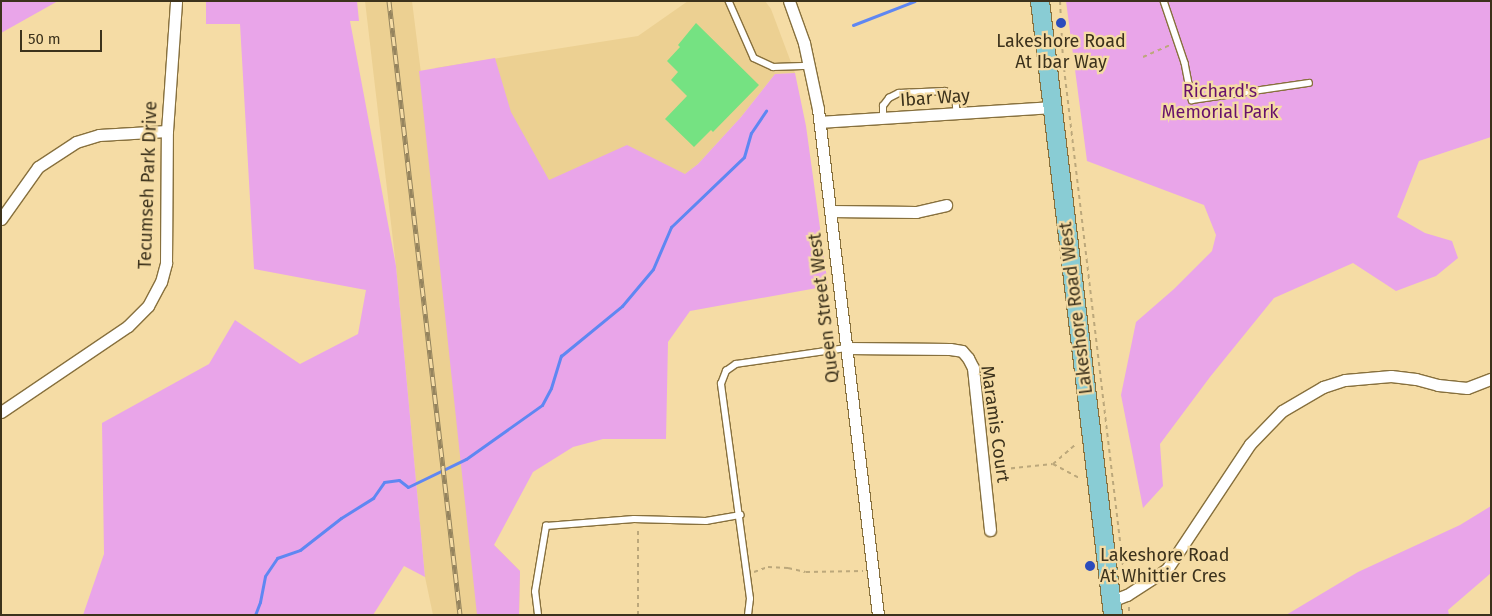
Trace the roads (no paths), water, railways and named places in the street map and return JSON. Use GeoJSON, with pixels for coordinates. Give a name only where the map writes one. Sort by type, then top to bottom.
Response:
{"type":"FeatureCollection","features":[{"type":"Feature","properties":{"kind":"main road","name":"Lakeshore Road West"},"geometry":{"type":"LineString","coordinates":[[1040,1],[1112,608]]}},
{"type":"Feature","properties":{"kind":"street","name":"Tecumseh Park Drive"},"geometry":{"type":"LineString","coordinates":[[1,412],[128,326],[148,306],[161,282],[166,263],[168,131],[176,1]]}},
{"type":"Feature","properties":{"kind":"street","name":"Queen Street West"},"geometry":{"type":"LineString","coordinates":[[789,1],[810,66],[820,122],[878,615]]}},
{"type":"Feature","properties":{"kind":"street","name":"Ibar Way"},"geometry":{"type":"LineString","coordinates":[[820,122],[1052,107]]}},
{"type":"Feature","properties":{"kind":"street"},"geometry":{"type":"LineString","coordinates":[[1,219],[38,167],[76,142],[100,135],[168,131]]}},
{"type":"Feature","properties":{"kind":"street"},"geometry":{"type":"LineString","coordinates":[[830,211],[916,212],[946,205]]}},
{"type":"Feature","properties":{"kind":"street","name":"Maramis Court"},"geometry":{"type":"LineString","coordinates":[[847,348],[950,349],[962,351],[973,368],[990,530]]}},
{"type":"Feature","properties":{"kind":"street"},"geometry":{"type":"LineString","coordinates":[[1112,608],[1127,595],[1167,569],[1250,444],[1282,411],[1323,386],[1345,380],[1391,376],[1416,379],[1438,386],[1467,388],[1491,379]]}},
{"type":"Feature","properties":{"kind":"lane"},"geometry":{"type":"LineString","coordinates":[[729,1],[754,58],[773,67],[810,66]]}},
{"type":"Feature","properties":{"kind":"lane"},"geometry":{"type":"LineString","coordinates":[[1164,1],[1185,63],[1192,100],[1309,82]]}},
{"type":"Feature","properties":{"kind":"lane"},"geometry":{"type":"LineString","coordinates":[[883,118],[882,106],[889,98],[899,93],[945,91],[952,94],[956,101],[957,114]]}},
{"type":"Feature","properties":{"kind":"lane"},"geometry":{"type":"LineString","coordinates":[[748,615],[750,599],[721,384],[726,370],[736,364],[847,348]]}},
{"type":"Feature","properties":{"kind":"lane"},"geometry":{"type":"LineString","coordinates":[[538,615],[534,592],[546,526],[638,519],[706,520],[740,515]]}},
{"type":"Feature","properties":{"kind":"waterway"},"geometry":{"type":"LineString","coordinates":[[853,25],[915,1]]}},
{"type":"Feature","properties":{"kind":"waterway"},"geometry":{"type":"LineString","coordinates":[[255,615],[260,602],[265,576],[277,558],[300,550],[341,518],[373,498],[384,482],[399,480],[408,487],[466,459],[542,405],[551,388],[561,356],[622,306],[653,269],[671,227],[744,157],[751,133],[766,111]]}},
{"type":"Feature","properties":{"kind":"railway"},"geometry":{"type":"LineString","coordinates":[[389,1],[460,615]]}},
{"type":"Feature","properties":{"kind":"place","name":"Lakeshore Road At Ibar Way"},"geometry":{"type":"Point","coordinates":[1061,23]}},
{"type":"Feature","properties":{"kind":"place","name":"Lakeshore Road At Whittier Cres"},"geometry":{"type":"Point","coordinates":[1090,566]}},
{"type":"Feature","properties":{"kind":"park label","name":"Richard's Memorial Park"},"geometry":{"type":"Point","coordinates":[1220,102]}}]}
